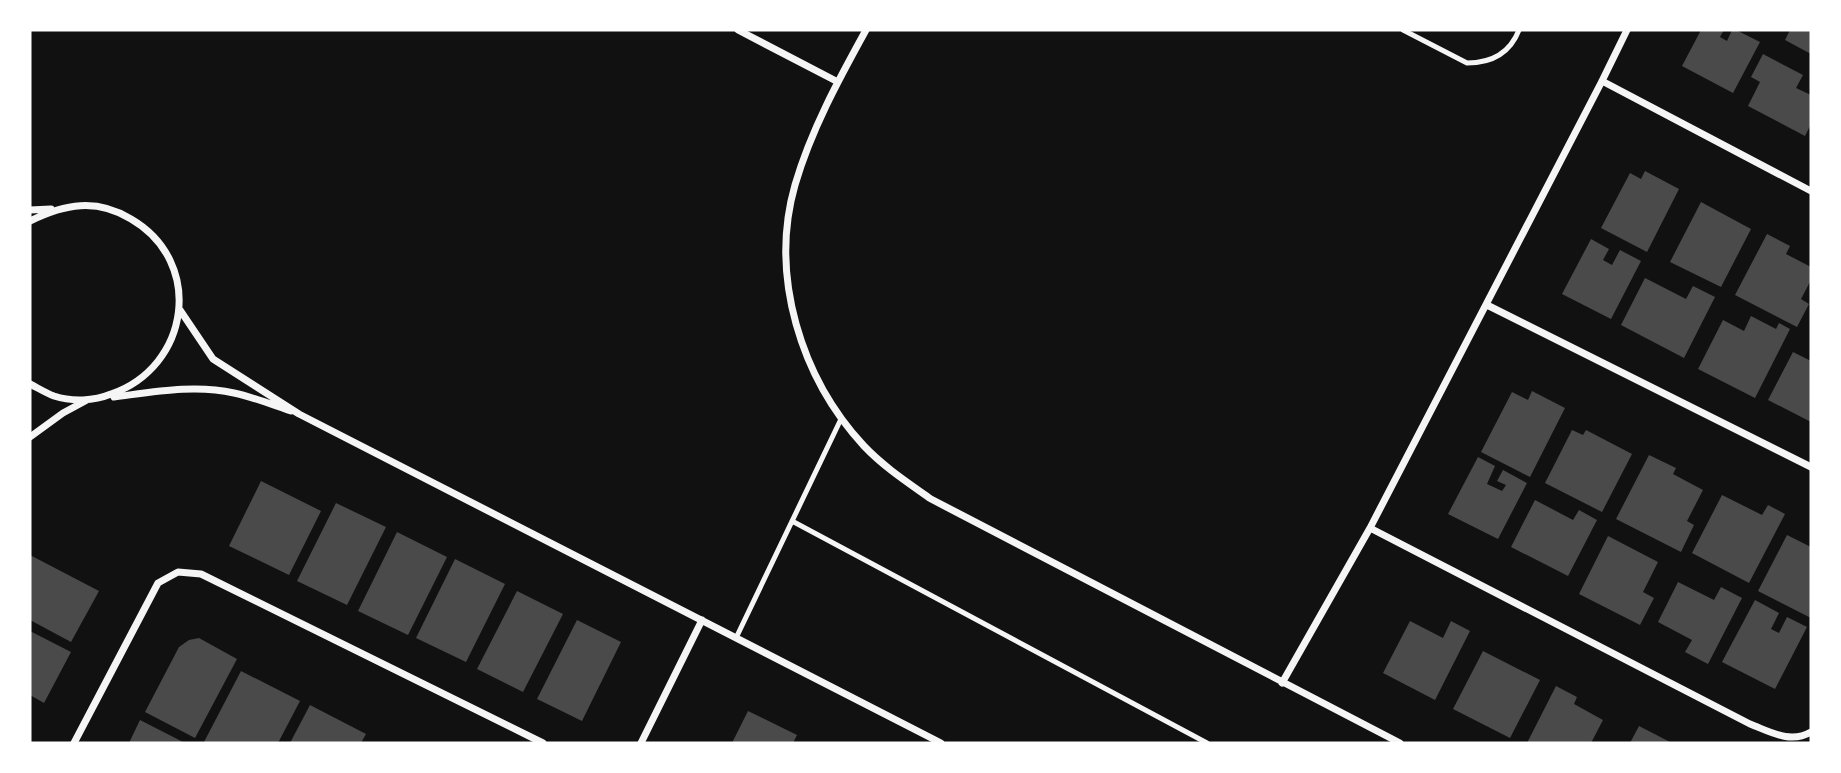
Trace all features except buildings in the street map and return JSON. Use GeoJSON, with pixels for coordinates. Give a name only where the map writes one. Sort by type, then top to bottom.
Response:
{"type":"FeatureCollection","features":[{"type":"Feature","properties":{"kind":"street"},"geometry":{"type":"LineString","coordinates":[[738,30],[838,82]]}},
{"type":"Feature","properties":{"kind":"street"},"geometry":{"type":"LineString","coordinates":[[866,30],[813,136],[794,186],[786,238],[789,298],[802,349],[841,419],[864,446],[890,470],[931,499],[1400,743]]}},
{"type":"Feature","properties":{"kind":"street"},"geometry":{"type":"LineString","coordinates":[[1282,683],[1370,528],[1487,305],[1626,30]]}},
{"type":"Feature","properties":{"kind":"street"},"geometry":{"type":"LineString","coordinates":[[1602,81],[1811,191]]}},
{"type":"Feature","properties":{"kind":"street"},"geometry":{"type":"LineString","coordinates":[[30,210],[86,205],[117,211],[144,226],[165,250],[177,278],[180,310],[172,341],[154,368],[129,388],[98,399]]}},
{"type":"Feature","properties":{"kind":"street"},"geometry":{"type":"LineString","coordinates":[[30,221],[55,209]]}},
{"type":"Feature","properties":{"kind":"street"},"geometry":{"type":"LineString","coordinates":[[1487,305],[1811,467]]}},
{"type":"Feature","properties":{"kind":"street"},"geometry":{"type":"LineString","coordinates":[[180,310],[214,359],[299,414],[942,743]]}},
{"type":"Feature","properties":{"kind":"street"},"geometry":{"type":"LineString","coordinates":[[30,384],[55,396],[87,400],[149,392],[205,389],[234,393],[299,414]]}},
{"type":"Feature","properties":{"kind":"street"},"geometry":{"type":"LineString","coordinates":[[30,437],[55,418],[87,400]]}},
{"type":"Feature","properties":{"kind":"street"},"geometry":{"type":"LineString","coordinates":[[1370,528],[1750,724],[1785,738],[1802,738],[1811,732]]}},
{"type":"Feature","properties":{"kind":"street"},"geometry":{"type":"LineString","coordinates":[[74,743],[158,583],[178,572],[201,574],[543,743]]}},
{"type":"Feature","properties":{"kind":"street"},"geometry":{"type":"LineString","coordinates":[[641,743],[702,620]]}},
{"type":"Feature","properties":{"kind":"lane"},"geometry":{"type":"LineString","coordinates":[[1403,30],[1468,63],[1490,61],[1509,48],[1518,30]]}},
{"type":"Feature","properties":{"kind":"lane"},"geometry":{"type":"LineString","coordinates":[[736,638],[841,419]]}},
{"type":"Feature","properties":{"kind":"lane"},"geometry":{"type":"LineString","coordinates":[[792,521],[1207,743]]}}]}
